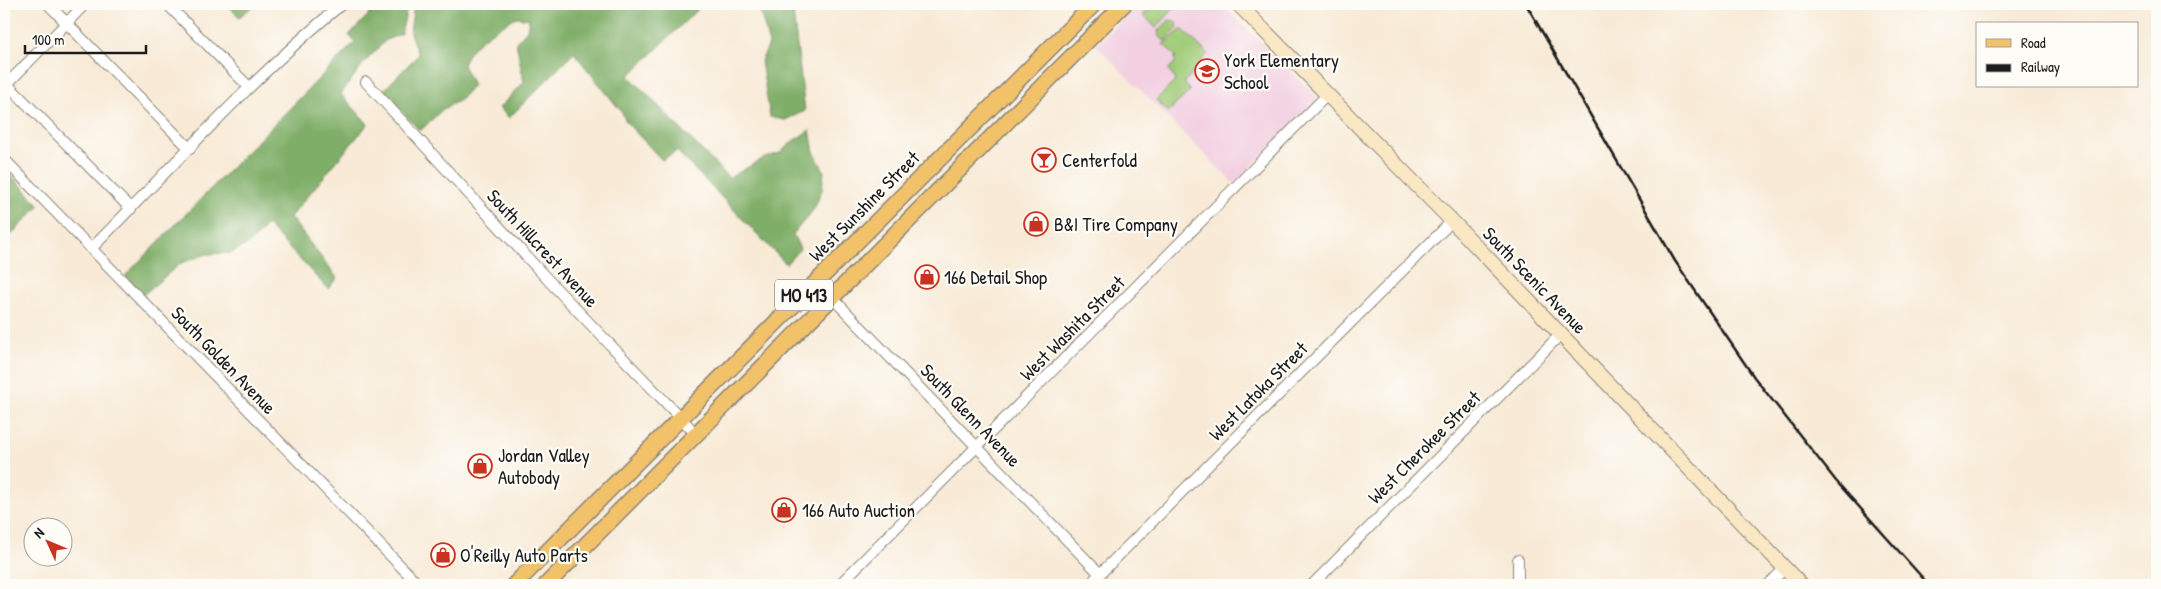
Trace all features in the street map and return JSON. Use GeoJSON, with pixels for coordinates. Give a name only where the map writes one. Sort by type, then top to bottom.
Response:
{"type":"FeatureCollection","features":[{"type":"Feature","properties":{"kind":"main road","name":"West Sunshine Street"},"geometry":{"type":"LineString","coordinates":[[514,585],[1094,4]]}},
{"type":"Feature","properties":{"kind":"main road","name":"MO 413"},"geometry":{"type":"LineString","coordinates":[[546,585],[1124,4]]}},
{"type":"Feature","properties":{"kind":"main road","name":"South Scenic Avenue"},"geometry":{"type":"LineString","coordinates":[[1238,4],[1452,221],[1801,585]]}},
{"type":"Feature","properties":{"kind":"street"},"geometry":{"type":"LineString","coordinates":[[48,4],[190,149]]}},
{"type":"Feature","properties":{"kind":"street"},"geometry":{"type":"LineString","coordinates":[[85,4],[5,82],[131,209]]}},
{"type":"Feature","properties":{"kind":"street"},"geometry":{"type":"LineString","coordinates":[[167,4],[249,87]]}},
{"type":"Feature","properties":{"kind":"street"},"geometry":{"type":"LineString","coordinates":[[91,249],[249,87],[299,39],[342,4]]}},
{"type":"Feature","properties":{"kind":"street","name":"South Hillcrest Avenue"},"geometry":{"type":"LineString","coordinates":[[366,82],[549,281],[696,434]]}},
{"type":"Feature","properties":{"kind":"street","name":"West Washita Street"},"geometry":{"type":"LineString","coordinates":[[839,585],[1328,94]]}},
{"type":"Feature","properties":{"kind":"street","name":"South Golden Avenue"},"geometry":{"type":"LineString","coordinates":[[4,158],[419,585]]}},
{"type":"Feature","properties":{"kind":"street","name":"West Latoka Street"},"geometry":{"type":"LineString","coordinates":[[1089,585],[1452,221]]}},
{"type":"Feature","properties":{"kind":"street","name":"South Glenn Avenue"},"geometry":{"type":"LineString","coordinates":[[817,282],[1100,574]]}},
{"type":"Feature","properties":{"kind":"street","name":"West Cherokee Street"},"geometry":{"type":"LineString","coordinates":[[1312,585],[1561,334]]}},
{"type":"Feature","properties":{"kind":"street"},"geometry":{"type":"LineString","coordinates":[[1518,560],[1518,585]]}},
{"type":"Feature","properties":{"kind":"street"},"geometry":{"type":"LineString","coordinates":[[1768,585],[1785,568]]}},
{"type":"Feature","properties":{"kind":"shaded area","name":"York Elementary School"},"geometry":{"type":"Polygon","coordinates":[[[1137,4],[1221,4],[1318,98],[1234,184],[1096,45],[1137,4]]]}},
{"type":"Feature","properties":{"kind":"green space"},"geometry":{"type":"Polygon","coordinates":[[[226,4],[256,4],[239,17],[226,4]]]}},
{"type":"Feature","properties":{"kind":"green space"},"geometry":{"type":"Polygon","coordinates":[[[379,4],[408,4],[401,34],[386,40],[362,65],[341,94],[368,124],[290,217],[337,278],[328,289],[267,225],[250,243],[231,253],[207,254],[181,263],[143,295],[125,276],[355,42],[349,35],[379,4]]]}},
{"type":"Feature","properties":{"kind":"green space"},"geometry":{"type":"Polygon","coordinates":[[[414,4],[703,4],[629,76],[729,178],[764,158],[780,153],[793,141],[810,130],[814,152],[824,171],[822,190],[814,209],[793,234],[800,249],[786,264],[677,151],[662,160],[627,123],[621,111],[574,53],[509,118],[499,108],[524,82],[516,42],[527,30],[529,19],[516,17],[493,31],[472,49],[463,65],[473,85],[460,100],[443,109],[420,131],[383,91],[418,55],[410,33],[414,4]]]}},
{"type":"Feature","properties":{"kind":"green space"},"geometry":{"type":"Polygon","coordinates":[[[763,4],[792,4],[805,111],[785,120],[770,117],[761,61],[769,44],[761,14],[763,4]]]}},
{"type":"Feature","properties":{"kind":"green space"},"geometry":{"type":"Polygon","coordinates":[[[1156,4],[1178,4],[1156,28],[1143,15],[1156,4]]]}},
{"type":"Feature","properties":{"kind":"green space"},"geometry":{"type":"Polygon","coordinates":[[[1169,20],[1174,21],[1178,28],[1166,40],[1163,40],[1159,36],[1158,31],[1169,20]]]}},
{"type":"Feature","properties":{"kind":"green space"},"geometry":{"type":"Polygon","coordinates":[[[1182,29],[1208,54],[1201,61],[1203,64],[1184,82],[1190,91],[1168,112],[1156,100],[1176,80],[1168,70],[1176,61],[1174,59],[1176,57],[1163,44],[1182,29]]]}},
{"type":"Feature","properties":{"kind":"green space"},"geometry":{"type":"Polygon","coordinates":[[[4,168],[40,205],[4,242],[4,168]]]}},
{"type":"Feature","properties":{"kind":"railway"},"geometry":{"type":"LineString","coordinates":[[1526,4],[1675,261],[1754,377],[1836,481],[1929,585]]}},
{"type":"Feature","properties":{"kind":"place","name":"York Elementary School"},"geometry":{"type":"Point","coordinates":[1207,71]}},
{"type":"Feature","properties":{"kind":"place","name":"Centerfold"},"geometry":{"type":"Point","coordinates":[1044,160]}},
{"type":"Feature","properties":{"kind":"place","name":"B&I Tire Company"},"geometry":{"type":"Point","coordinates":[1036,224]}},
{"type":"Feature","properties":{"kind":"place","name":"166 Detail Shop"},"geometry":{"type":"Point","coordinates":[927,277]}},
{"type":"Feature","properties":{"kind":"place","name":"Jordan Valley Autobody"},"geometry":{"type":"Point","coordinates":[480,466]}},
{"type":"Feature","properties":{"kind":"place","name":"166 Auto Auction"},"geometry":{"type":"Point","coordinates":[784,510]}},
{"type":"Feature","properties":{"kind":"place","name":"O'Reilly Auto Parts"},"geometry":{"type":"Point","coordinates":[443,555]}}]}
